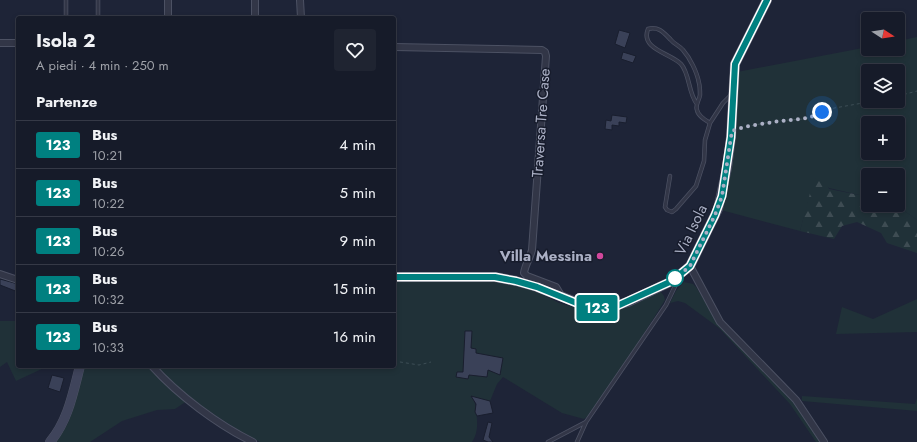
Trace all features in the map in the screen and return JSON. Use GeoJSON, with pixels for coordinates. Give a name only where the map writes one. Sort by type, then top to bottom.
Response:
{"type":"FeatureCollection","features":[{"type":"Feature","properties":{"kind":"street"},"geometry":{"type":"LineString","coordinates":[[168,0],[168,16]]}},
{"type":"Feature","properties":{"kind":"street"},"geometry":{"type":"LineString","coordinates":[[255,0],[255,16]]}},
{"type":"Feature","properties":{"kind":"street"},"geometry":{"type":"LineString","coordinates":[[300,0],[301,16]]}},
{"type":"Feature","properties":{"kind":"street","name":"Via Isola"},"geometry":{"type":"LineString","coordinates":[[396,277],[495,277],[516,281],[592,308],[608,308],[628,302],[672,281],[690,266],[718,209],[727,168],[732,131],[732,94],[735,64],[767,0]]}},
{"type":"Feature","properties":{"kind":"street"},"geometry":{"type":"LineString","coordinates":[[0,43],[16,43]]}},
{"type":"Feature","properties":{"kind":"street","name":"Traversa Tre Case"},"geometry":{"type":"LineString","coordinates":[[396,47],[542,50],[545,52],[546,56],[532,250],[530,258],[524,269],[524,273],[527,276],[556,287],[562,297]]}},
{"type":"Feature","properties":{"kind":"street"},"geometry":{"type":"LineString","coordinates":[[690,266],[720,322],[796,400],[824,442]]}},
{"type":"Feature","properties":{"kind":"street"},"geometry":{"type":"LineString","coordinates":[[0,274],[16,279]]}},
{"type":"Feature","properties":{"kind":"street"},"geometry":{"type":"LineString","coordinates":[[50,442],[59,432],[64,423],[79,368]]}},
{"type":"Feature","properties":{"kind":"street"},"geometry":{"type":"LineString","coordinates":[[154,368],[169,384],[192,402],[227,427],[253,442]]}},
{"type":"Feature","properties":{"kind":"lane"},"geometry":{"type":"LineString","coordinates":[[66,0],[66,16]]}},
{"type":"Feature","properties":{"kind":"lane"},"geometry":{"type":"LineString","coordinates":[[98,0],[98,16]]}},
{"type":"Feature","properties":{"kind":"lane"},"geometry":{"type":"LineString","coordinates":[[697,104],[693,99],[692,90],[682,65],[650,45],[646,39],[648,29],[658,29],[665,33],[671,41],[683,49],[695,69],[699,82],[700,96],[696,110],[710,123]]}},
{"type":"Feature","properties":{"kind":"lane"},"geometry":{"type":"LineString","coordinates":[[670,176],[665,207],[667,210],[672,212],[696,186],[704,161],[705,140],[710,123],[723,103],[732,94]]}},
{"type":"Feature","properties":{"kind":"lane"},"geometry":{"type":"LineString","coordinates":[[577,442],[586,422],[666,305],[681,274]]}},
{"type":"Feature","properties":{"kind":"lane"},"geometry":{"type":"LineString","coordinates":[[548,442],[586,422]]}},
{"type":"Feature","properties":{"kind":"path"},"geometry":{"type":"LineString","coordinates":[[905,94],[917,91]]}},
{"type":"Feature","properties":{"kind":"path"},"geometry":{"type":"LineString","coordinates":[[732,131],[775,121],[804,119],[815,116],[829,109],[861,103]]}},
{"type":"Feature","properties":{"kind":"path"},"geometry":{"type":"LineString","coordinates":[[396,361],[419,365],[431,362]]}},
{"type":"Feature","properties":{"kind":"green space"},"geometry":{"type":"Polygon","coordinates":[[[917,37],[917,220],[905,212],[905,168],[861,168],[861,195],[859,195],[829,188],[815,178],[800,231],[721,210],[737,72],[861,48],[861,56],[905,56],[905,40],[917,37]]]}},
{"type":"Feature","properties":{"kind":"green space"},"geometry":{"type":"Polygon","coordinates":[[[814,178],[824,179],[829,189],[861,195],[861,212],[905,212],[917,220],[917,253],[887,243],[881,233],[857,222],[842,226],[834,239],[800,231],[814,178]]]}},
{"type":"Feature","properties":{"kind":"green space"},"geometry":{"type":"Polygon","coordinates":[[[495,279],[534,290],[559,303],[591,312],[660,291],[665,300],[638,343],[588,416],[584,419],[562,413],[503,377],[497,384],[490,401],[472,397],[475,404],[477,424],[472,442],[260,442],[204,408],[157,368],[396,368],[396,282],[495,279]]]}},
{"type":"Feature","properties":{"kind":"green space"},"geometry":{"type":"Polygon","coordinates":[[[684,282],[693,284],[696,287],[716,319],[795,404],[821,442],[816,442],[790,404],[719,328],[685,303],[678,301],[670,303],[676,291],[684,282]]]}},
{"type":"Feature","properties":{"kind":"green space"},"geometry":{"type":"Polygon","coordinates":[[[917,299],[917,332],[836,334],[842,307],[873,319],[917,299]]]}},
{"type":"Feature","properties":{"kind":"green space"},"geometry":{"type":"Polygon","coordinates":[[[0,321],[16,321],[16,368],[44,368],[16,381],[7,362],[0,367],[0,321]]]}},
{"type":"Feature","properties":{"kind":"green space"},"geometry":{"type":"Polygon","coordinates":[[[84,368],[151,368],[167,385],[187,401],[175,409],[157,410],[122,421],[90,442],[55,442],[68,423],[84,368]]]}},
{"type":"Feature","properties":{"kind":"green space"},"geometry":{"type":"Polygon","coordinates":[[[802,396],[915,404],[917,398],[917,411],[802,401],[802,396]]]}},
{"type":"Feature","properties":{"kind":"building"},"geometry":{"type":"Polygon","coordinates":[[[619,30],[630,33],[625,48],[615,44],[619,30]]]}},
{"type":"Feature","properties":{"kind":"building"},"geometry":{"type":"Polygon","coordinates":[[[623,52],[636,56],[633,63],[621,59],[623,52]]]}},
{"type":"Feature","properties":{"kind":"building"},"geometry":{"type":"Polygon","coordinates":[[[612,115],[627,117],[626,123],[619,122],[619,126],[612,125],[612,130],[605,129],[606,120],[611,121],[612,115]]]}},
{"type":"Feature","properties":{"kind":"building"},"geometry":{"type":"Polygon","coordinates":[[[0,279],[16,283],[16,291],[0,285],[0,279]]]}},
{"type":"Feature","properties":{"kind":"building"},"geometry":{"type":"Polygon","coordinates":[[[465,331],[472,331],[471,348],[476,349],[476,353],[503,358],[500,375],[488,370],[487,377],[469,375],[468,379],[456,377],[457,372],[463,372],[465,331]]]}},
{"type":"Feature","properties":{"kind":"building"},"geometry":{"type":"Polygon","coordinates":[[[52,375],[64,378],[60,392],[48,388],[52,375]]]}},
{"type":"Feature","properties":{"kind":"building"},"geometry":{"type":"Polygon","coordinates":[[[471,396],[490,401],[493,413],[477,416],[475,412],[476,404],[471,396]]]}},
{"type":"Feature","properties":{"kind":"building"},"geometry":{"type":"Polygon","coordinates":[[[488,422],[492,423],[489,437],[493,442],[483,440],[488,422]]]}},
{"type":"Feature","properties":{"kind":"bus line","name":"123"},"geometry":{"type":"LineString","coordinates":[[396,277],[495,277],[537,287],[592,308],[608,308],[617,306],[672,281],[690,266],[718,209],[722,196],[731,137],[733,72],[738,55],[767,0]]}},
{"type":"Feature","properties":{"kind":"place","name":"Villa Messina"},"geometry":{"type":"Point","coordinates":[600,256]}},
{"type":"Feature","properties":{"kind":"route"},"geometry":{"type":"LineString","coordinates":[[675,278],[672,281],[690,266],[718,209],[722,196],[732,131],[775,121],[804,119],[822,112]]}}]}
